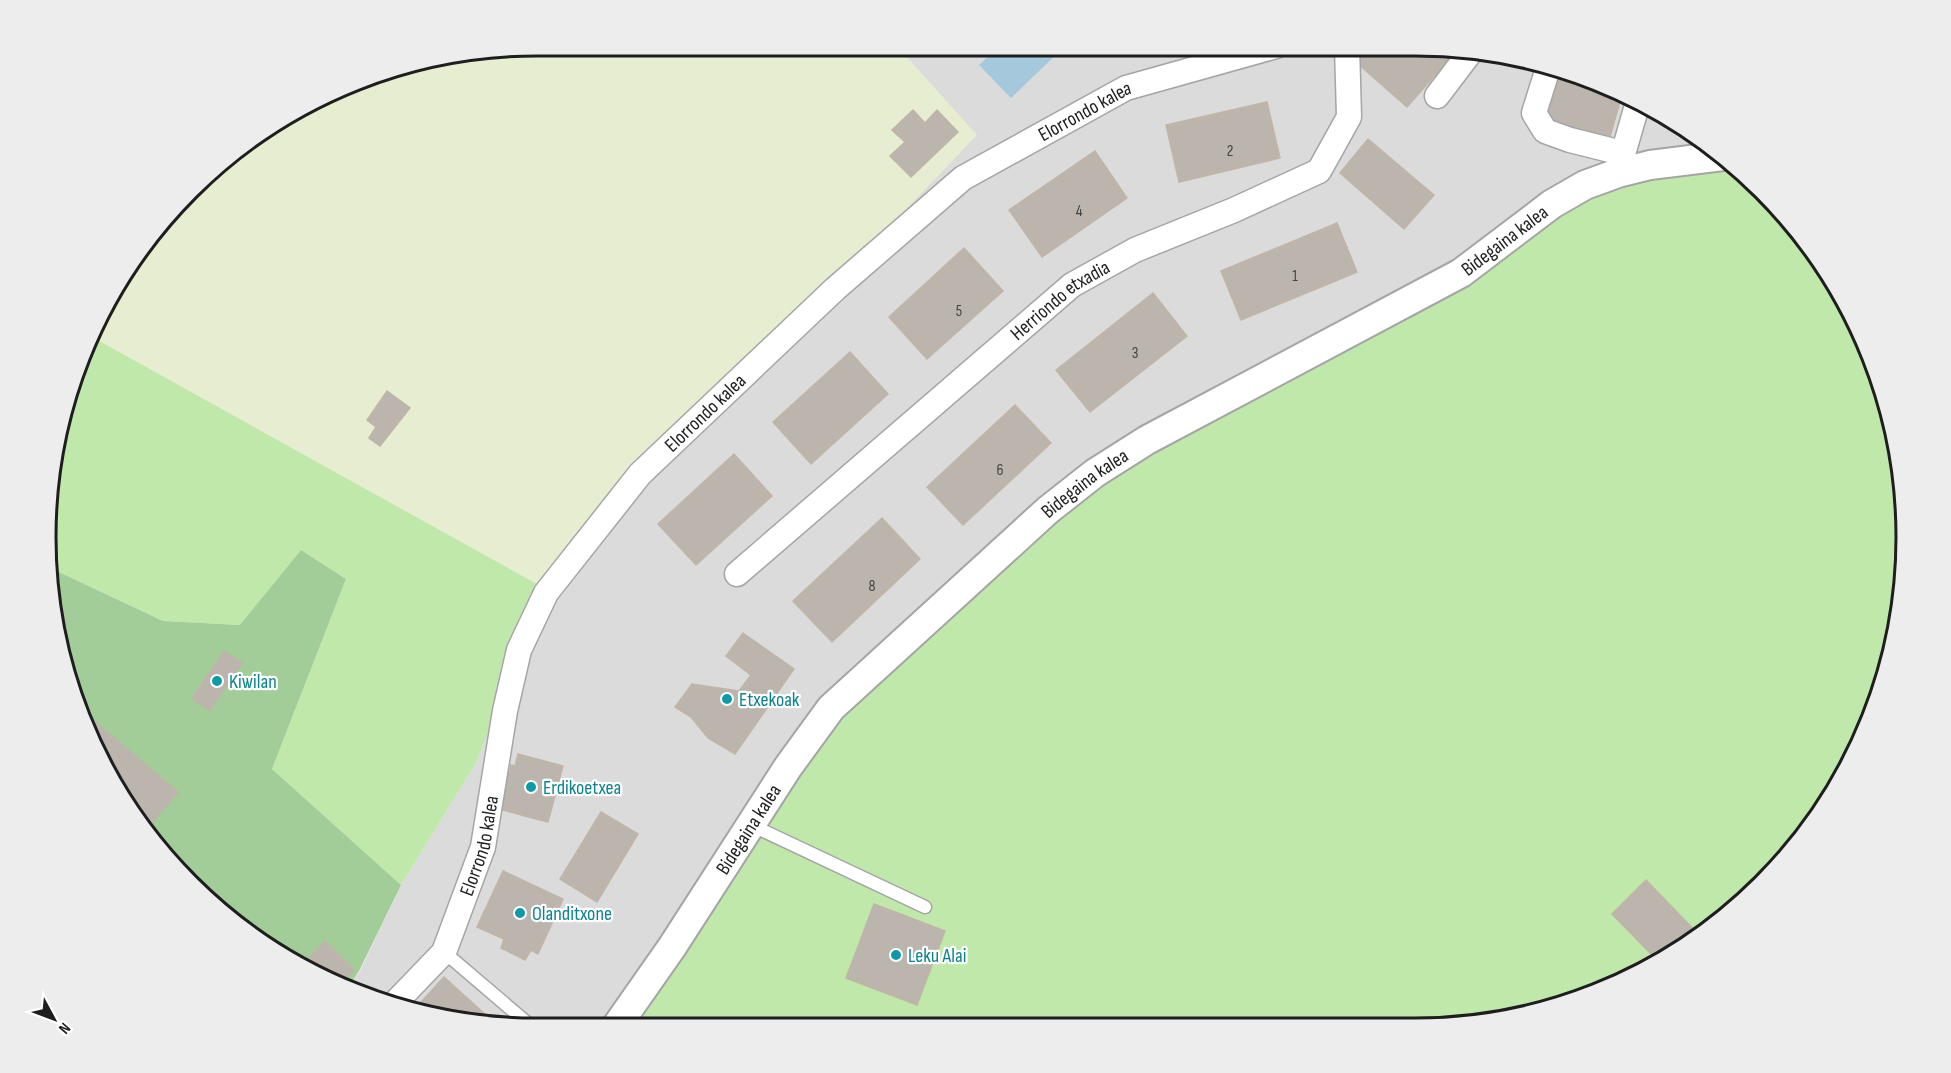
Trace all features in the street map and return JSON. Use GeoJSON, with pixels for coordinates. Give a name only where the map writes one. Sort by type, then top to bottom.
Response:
{"type":"FeatureCollection","features":[{"type":"Feature","properties":{"kind":"street","name":"Elorrondo kalea"},"geometry":{"type":"LineString","coordinates":[[400,997],[444,952],[483,847],[505,711],[519,650],[546,593],[640,474],[835,289],[963,178],[1126,88],[1240,56]]}},
{"type":"Feature","properties":{"kind":"street","name":"Herriondo etxadia"},"geometry":{"type":"LineString","coordinates":[[737,574],[1072,285],[1135,250],[1234,210],[1319,171],[1349,117],[1347,56]]}},
{"type":"Feature","properties":{"kind":"street"},"geometry":{"type":"LineString","coordinates":[[1437,96],[1465,59]]}},
{"type":"Feature","properties":{"kind":"street"},"geometry":{"type":"LineString","coordinates":[[1546,74],[1534,113],[1545,131],[1620,163],[1636,110]]}},
{"type":"Feature","properties":{"kind":"street","name":"Bidegaina kalea"},"geometry":{"type":"LineString","coordinates":[[622,1018],[672,947],[788,766],[831,708],[1048,510],[1095,473],[1147,440],[1451,279],[1552,204],[1620,163],[1650,165],[1710,158]]}},
{"type":"Feature","properties":{"kind":"lane"},"geometry":{"type":"LineString","coordinates":[[751,825],[925,907]]}},
{"type":"Feature","properties":{"kind":"lane"},"geometry":{"type":"LineString","coordinates":[[444,952],[520,1017]]}},
{"type":"Feature","properties":{"kind":"shaded area"},"geometry":{"type":"Polygon","coordinates":[[[906,56],[1414,56],[1477,60],[1539,72],[1599,92],[1655,120],[1717,163],[627,1018],[536,1018],[474,1013],[412,1001],[353,981],[360,971],[401,885],[477,761],[544,588],[976,135],[906,56]]]}},
{"type":"Feature","properties":{"kind":"green space"},"geometry":{"type":"Polygon","coordinates":[[[906,56],[977,135],[544,588],[98,340],[137,269],[175,219],[196,196],[219,175],[269,137],[296,120],[352,92],[412,72],[474,60],[505,57],[906,56]]]}},
{"type":"Feature","properties":{"kind":"green space"},"geometry":{"type":"Polygon","coordinates":[[[1713,160],[1755,196],[1776,219],[1814,269],[1831,296],[1859,352],[1879,412],[1891,474],[1896,536],[1886,630],[1870,691],[1846,749],[1814,804],[1776,854],[1732,898],[1682,936],[1655,953],[1599,981],[1539,1001],[1477,1013],[1414,1018],[635,1018],[788,767],[1048,510],[1552,204],[1713,160]]]}},
{"type":"Feature","properties":{"kind":"green space"},"geometry":{"type":"Polygon","coordinates":[[[98,340],[544,588],[477,761],[401,885],[272,769],[346,579],[301,550],[241,625],[163,621],[57,571],[57,505],[65,443],[81,382],[98,340]]]}},
{"type":"Feature","properties":{"kind":"green space"},"geometry":{"type":"Polygon","coordinates":[[[301,550],[346,579],[272,769],[401,885],[352,981],[296,953],[269,936],[219,898],[175,854],[137,804],[105,749],[81,691],[65,630],[57,571],[163,621],[240,625],[301,550]]]}},
{"type":"Feature","properties":{"kind":"water"},"geometry":{"type":"Polygon","coordinates":[[[989,56],[1055,56],[1011,98],[979,65],[989,56]]]}},
{"type":"Feature","properties":{"kind":"building"},"geometry":{"type":"Polygon","coordinates":[[[1363,56],[1451,57],[1407,107],[1357,63],[1363,56]]]}},
{"type":"Feature","properties":{"kind":"building"},"geometry":{"type":"Polygon","coordinates":[[[1558,78],[1620,102],[1609,140],[1547,122],[1549,113],[1541,111],[1549,83],[1556,85],[1558,78]]]}},
{"type":"Feature","properties":{"kind":"building"},"geometry":{"type":"Polygon","coordinates":[[[1267,102],[1280,158],[1179,182],[1166,125],[1267,102]]]}},
{"type":"Feature","properties":{"kind":"building"},"geometry":{"type":"Polygon","coordinates":[[[913,110],[925,123],[937,110],[958,132],[911,177],[890,156],[905,142],[892,130],[913,110]]]}},
{"type":"Feature","properties":{"kind":"building"},"geometry":{"type":"Polygon","coordinates":[[[1368,139],[1434,195],[1404,229],[1340,173],[1368,139]]]}},
{"type":"Feature","properties":{"kind":"building"},"geometry":{"type":"Polygon","coordinates":[[[1095,151],[1127,198],[1042,257],[1009,210],[1095,151]]]}},
{"type":"Feature","properties":{"kind":"building"},"geometry":{"type":"Polygon","coordinates":[[[1337,223],[1357,272],[1241,320],[1221,271],[1337,223]]]}},
{"type":"Feature","properties":{"kind":"building"},"geometry":{"type":"Polygon","coordinates":[[[964,248],[1003,291],[927,359],[889,317],[964,248]]]}},
{"type":"Feature","properties":{"kind":"building"},"geometry":{"type":"Polygon","coordinates":[[[1153,293],[1187,336],[1090,412],[1056,370],[1153,293]]]}},
{"type":"Feature","properties":{"kind":"building"},"geometry":{"type":"Polygon","coordinates":[[[850,352],[888,394],[811,464],[773,422],[850,352]]]}},
{"type":"Feature","properties":{"kind":"building"},"geometry":{"type":"Polygon","coordinates":[[[387,391],[410,408],[380,446],[369,438],[376,427],[367,420],[387,391]]]}},
{"type":"Feature","properties":{"kind":"building"},"geometry":{"type":"Polygon","coordinates":[[[1015,405],[1051,443],[963,525],[927,487],[1015,405]]]}},
{"type":"Feature","properties":{"kind":"building"},"geometry":{"type":"Polygon","coordinates":[[[734,454],[772,496],[696,565],[658,524],[734,454]]]}},
{"type":"Feature","properties":{"kind":"building"},"geometry":{"type":"Polygon","coordinates":[[[882,518],[920,559],[832,642],[793,601],[882,518]]]}},
{"type":"Feature","properties":{"kind":"building","name":"Etxekoak"},"geometry":{"type":"Polygon","coordinates":[[[743,633],[794,669],[735,754],[708,738],[691,717],[675,707],[692,684],[739,691],[751,675],[726,656],[743,633]]]}},
{"type":"Feature","properties":{"kind":"building","name":"Kiwilan"},"geometry":{"type":"Polygon","coordinates":[[[224,651],[242,663],[210,711],[192,698],[224,651]]]}},
{"type":"Feature","properties":{"kind":"building"},"geometry":{"type":"Polygon","coordinates":[[[91,718],[178,792],[151,824],[120,777],[91,718]]]}},
{"type":"Feature","properties":{"kind":"building","name":"Erdikoetxea"},"geometry":{"type":"Polygon","coordinates":[[[518,754],[563,766],[548,822],[499,809],[511,765],[515,766],[518,754]]]}},
{"type":"Feature","properties":{"kind":"building"},"geometry":{"type":"Polygon","coordinates":[[[601,812],[638,834],[597,902],[560,879],[601,812]]]}},
{"type":"Feature","properties":{"kind":"building","name":"Olanditxone"},"geometry":{"type":"Polygon","coordinates":[[[503,871],[563,899],[538,954],[531,950],[525,960],[501,948],[504,939],[477,927],[503,871]]]}},
{"type":"Feature","properties":{"kind":"building"},"geometry":{"type":"Polygon","coordinates":[[[1646,880],[1693,928],[1652,955],[1612,914],[1646,880]]]}},
{"type":"Feature","properties":{"kind":"building","name":"Leku Alai"},"geometry":{"type":"Polygon","coordinates":[[[874,904],[945,931],[917,1005],[846,978],[874,904]]]}},
{"type":"Feature","properties":{"kind":"building"},"geometry":{"type":"Polygon","coordinates":[[[325,941],[354,970],[346,978],[315,963],[309,957],[325,941]]]}},
{"type":"Feature","properties":{"kind":"building"},"geometry":{"type":"Polygon","coordinates":[[[444,977],[485,1014],[443,1008],[420,1003],[444,977]]]}},
{"type":"Feature","properties":{"kind":"place","name":"Kiwilan"},"geometry":{"type":"Point","coordinates":[217,681]}},
{"type":"Feature","properties":{"kind":"place","name":"Etxekoak"},"geometry":{"type":"Point","coordinates":[727,699]}},
{"type":"Feature","properties":{"kind":"place","name":"Erdikoetxea"},"geometry":{"type":"Point","coordinates":[531,787]}},
{"type":"Feature","properties":{"kind":"place","name":"Olanditxone"},"geometry":{"type":"Point","coordinates":[520,913]}},
{"type":"Feature","properties":{"kind":"place","name":"Leku Alai"},"geometry":{"type":"Point","coordinates":[896,955]}}]}
